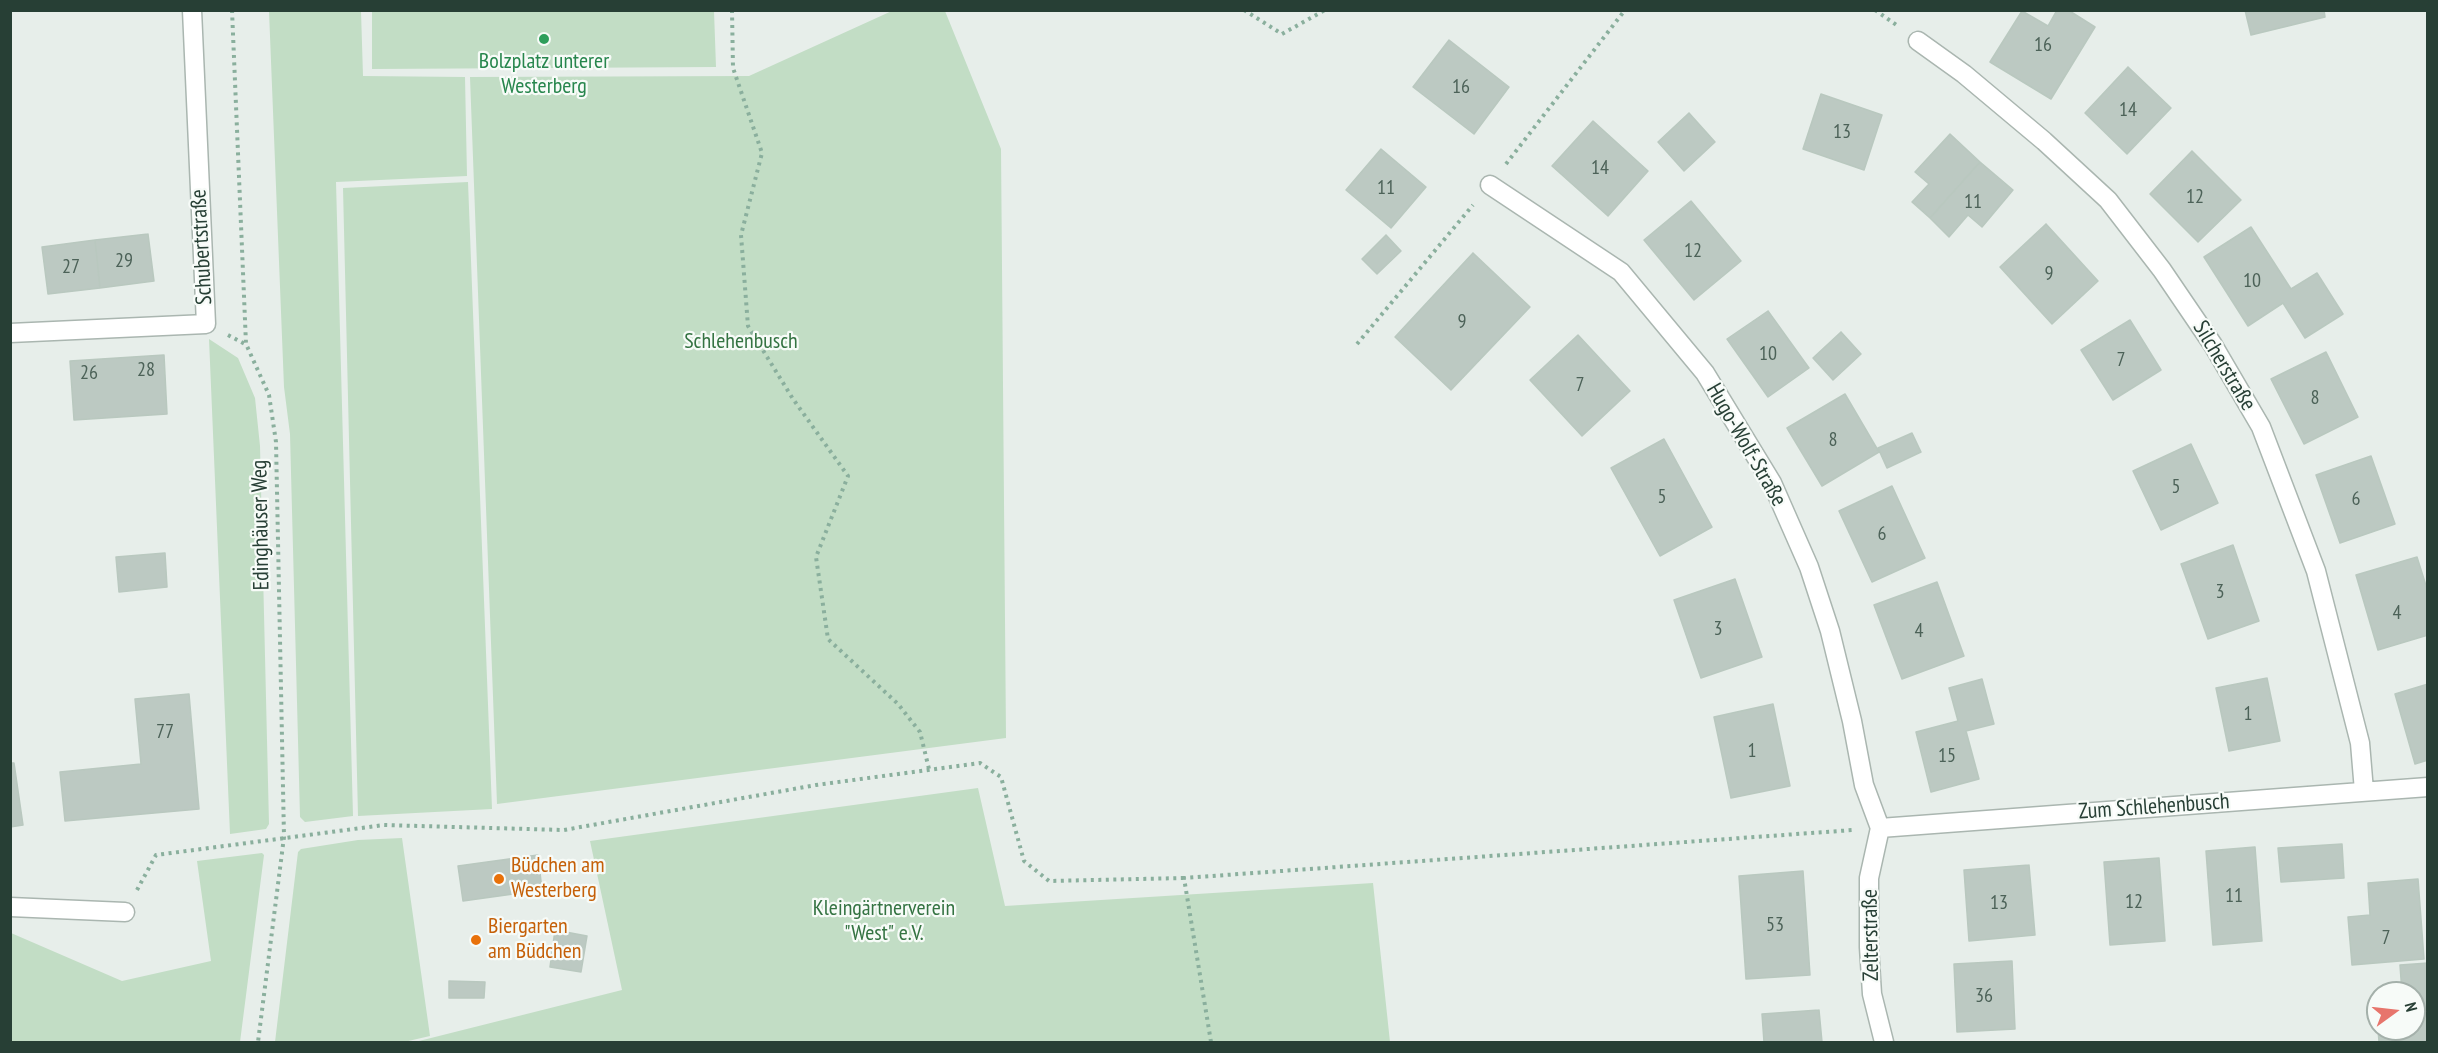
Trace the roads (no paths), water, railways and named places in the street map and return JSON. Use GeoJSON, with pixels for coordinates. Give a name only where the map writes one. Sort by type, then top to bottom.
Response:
{"type":"FeatureCollection","features":[{"type":"Feature","properties":{"kind":"street","name":"Schubertstraße"},"geometry":{"type":"LineString","coordinates":[[10,333],[206,324],[192,10]]}},
{"type":"Feature","properties":{"kind":"street","name":"Silcherstraße"},"geometry":{"type":"LineString","coordinates":[[1918,41],[1964,74],[2044,141],[2108,200],[2162,270],[2213,345],[2260,427],[2316,571],[2360,743],[2364,790]]}},
{"type":"Feature","properties":{"kind":"street","name":"Hugo-Wolf-Straße"},"geometry":{"type":"LineString","coordinates":[[1490,185],[1621,272],[1706,373],[1766,473],[1809,567],[1830,631],[1852,721],[1864,785],[1880,828]]}},
{"type":"Feature","properties":{"kind":"street","name":"Zum Schlehenbusch"},"geometry":{"type":"LineString","coordinates":[[1880,828],[2427,787]]}},
{"type":"Feature","properties":{"kind":"street","name":"Zelterstraße"},"geometry":{"type":"LineString","coordinates":[[1880,828],[1869,878],[1869,947],[1872,994],[1884,1042]]}},
{"type":"Feature","properties":{"kind":"street"},"geometry":{"type":"LineString","coordinates":[[10,907],[125,912]]}},
{"type":"Feature","properties":{"kind":"place","name":"Bolzplatz unterer Westerberg"},"geometry":{"type":"Point","coordinates":[544,39]}},
{"type":"Feature","properties":{"kind":"place","name":"Büdchen am Westerberg"},"geometry":{"type":"Point","coordinates":[499,879]}},
{"type":"Feature","properties":{"kind":"place","name":"Biergarten am Büdchen"},"geometry":{"type":"Point","coordinates":[476,940]}},
{"type":"Feature","properties":{"kind":"park label","name":"Schlehenbusch"},"geometry":{"type":"Point","coordinates":[741,342]}},
{"type":"Feature","properties":{"kind":"park label","name":"Kleingärtnerverein \"West\" e.V."},"geometry":{"type":"Point","coordinates":[884,922]}}]}
